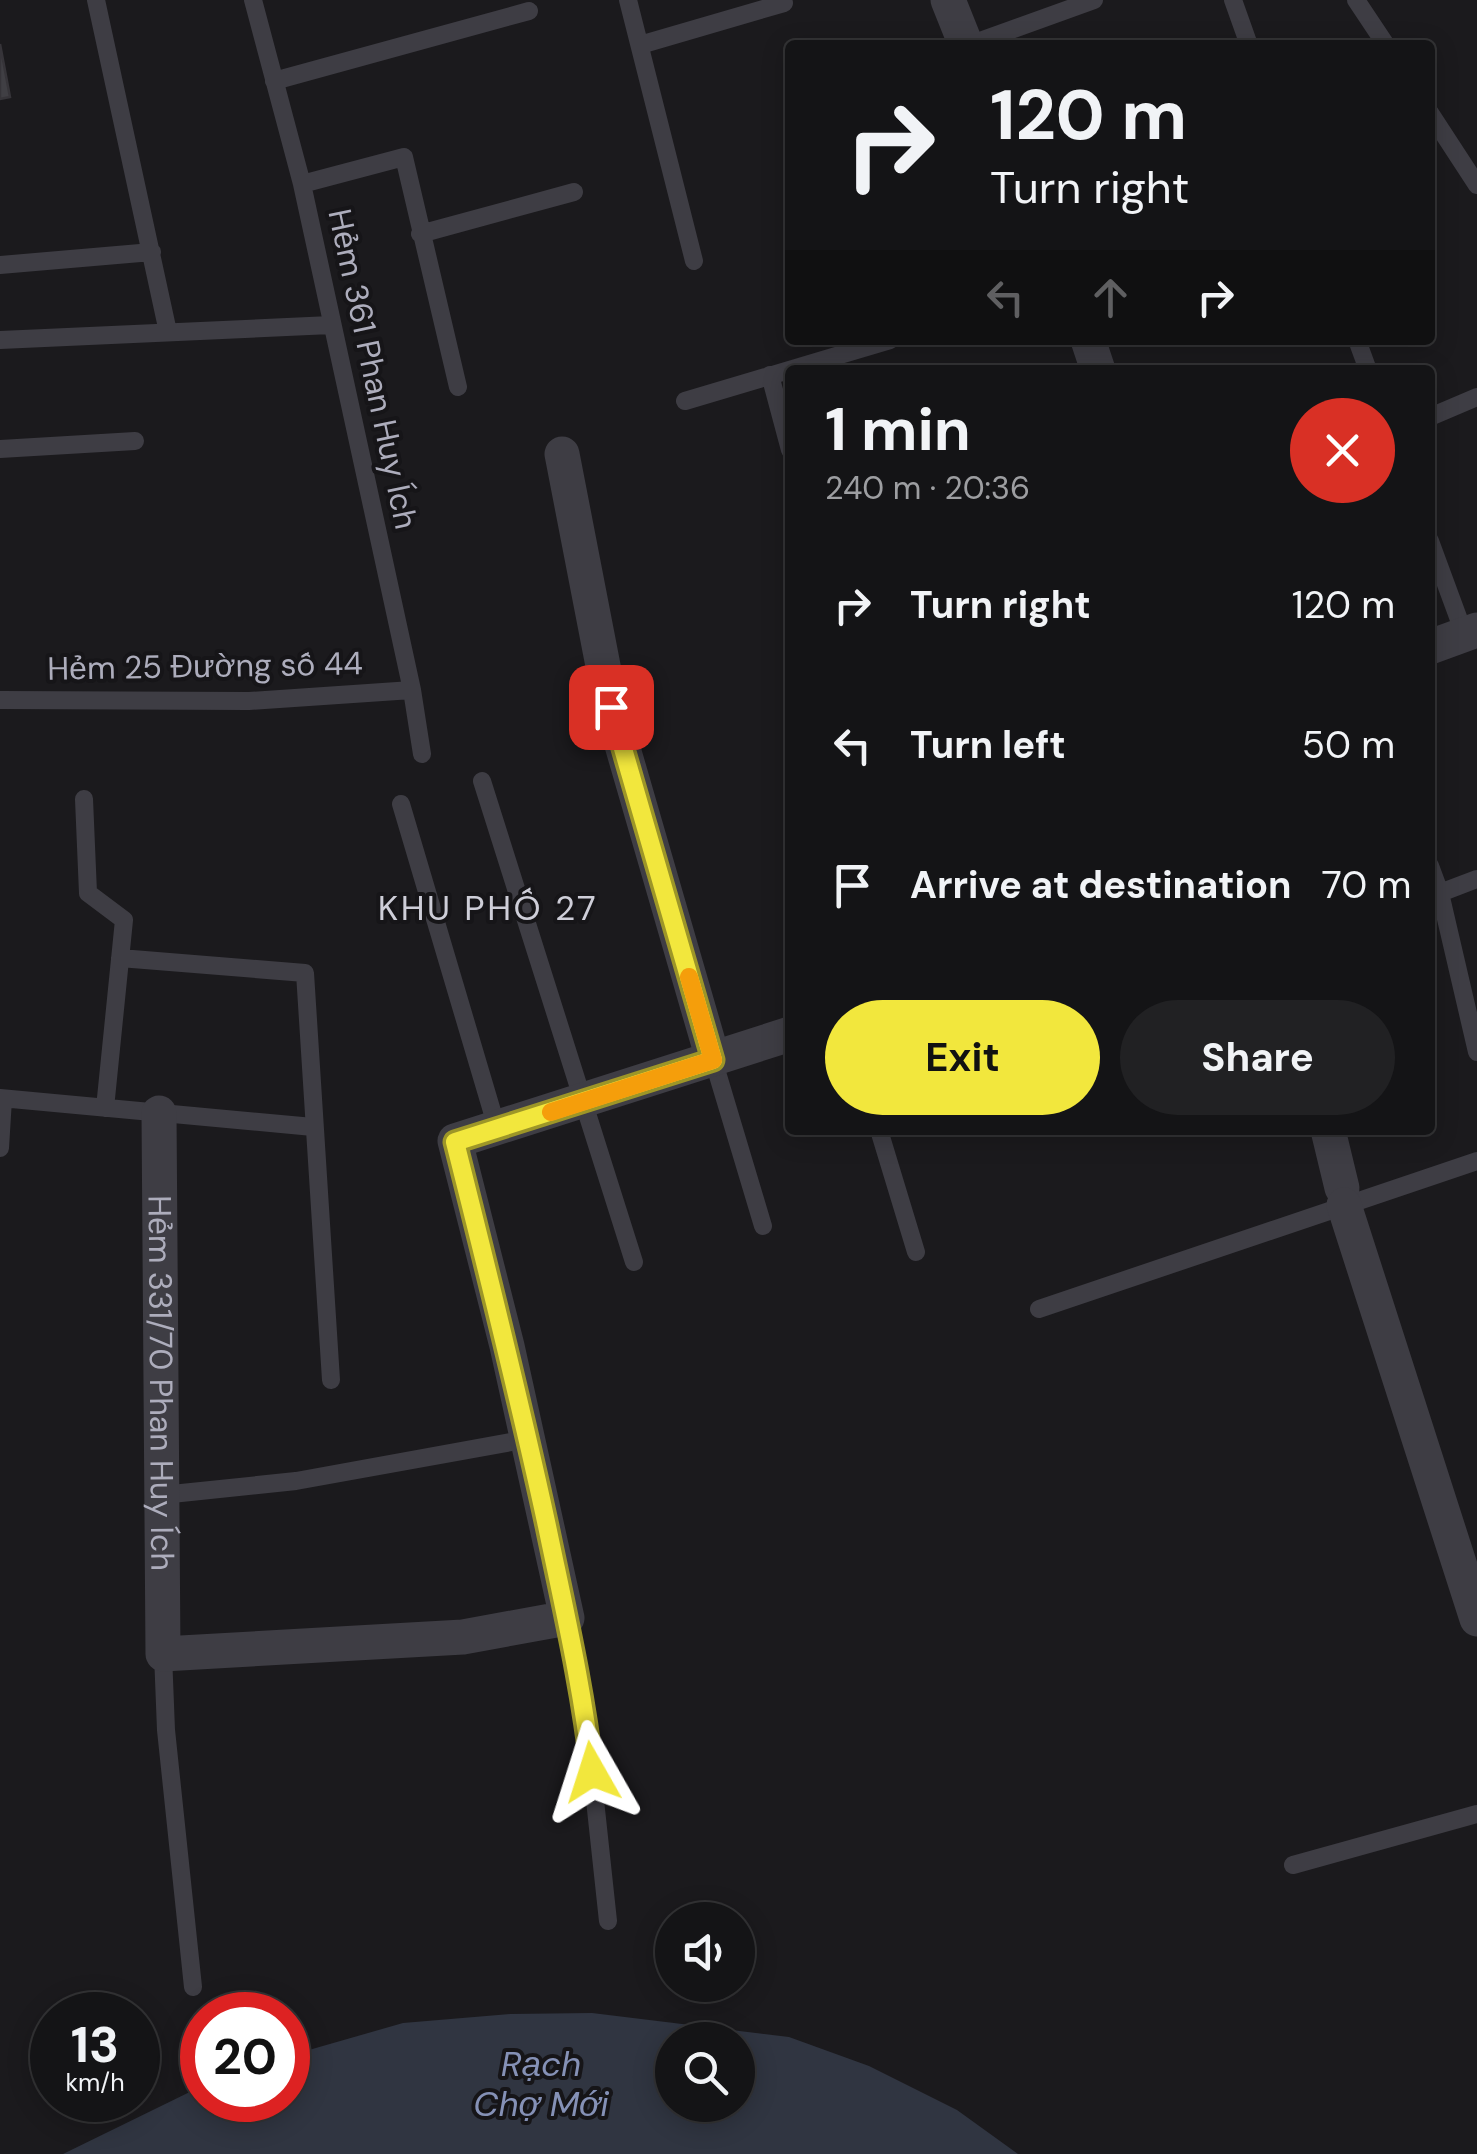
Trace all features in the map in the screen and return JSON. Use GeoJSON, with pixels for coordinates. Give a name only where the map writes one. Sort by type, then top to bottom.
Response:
{"type":"FeatureCollection","features":[{"type":"Feature","properties":{"kind":"street"},"geometry":{"type":"LineString","coordinates":[[948,0],[966,40]]}},
{"type":"Feature","properties":{"kind":"street"},"geometry":{"type":"LineString","coordinates":[[562,454],[611,707],[713,1060]]}},
{"type":"Feature","properties":{"kind":"street"},"geometry":{"type":"LineString","coordinates":[[1435,645],[1471,633]]}},
{"type":"Feature","properties":{"kind":"street"},"geometry":{"type":"LineString","coordinates":[[162,1654],[463,1637],[567,1618],[528,1439],[455,1142],[785,1036]]}},
{"type":"Feature","properties":{"kind":"street","name":"Hẻm 331/70 Phan Huy Ích"},"geometry":{"type":"LineString","coordinates":[[159,1113],[162,1654]]}},
{"type":"Feature","properties":{"kind":"street"},"geometry":{"type":"LineString","coordinates":[[1329,1135],[1343,1196],[1477,1619]]}},
{"type":"Feature","properties":{"kind":"lane"},"geometry":{"type":"LineString","coordinates":[[96,0],[168,332]]}},
{"type":"Feature","properties":{"kind":"lane","name":"Hẻm 361 Phan Huy Ích"},"geometry":{"type":"LineString","coordinates":[[254,0],[302,184],[412,690],[422,754]]}},
{"type":"Feature","properties":{"kind":"lane"},"geometry":{"type":"LineString","coordinates":[[628,0],[694,261]]}},
{"type":"Feature","properties":{"kind":"lane"},"geometry":{"type":"LineString","coordinates":[[982,40],[1094,0]]}},
{"type":"Feature","properties":{"kind":"lane"},"geometry":{"type":"LineString","coordinates":[[1233,0],[1247,40]]}},
{"type":"Feature","properties":{"kind":"lane"},"geometry":{"type":"LineString","coordinates":[[1356,0],[1383,40]]}},
{"type":"Feature","properties":{"kind":"lane"},"geometry":{"type":"LineString","coordinates":[[640,45],[784,4]]}},
{"type":"Feature","properties":{"kind":"lane"},"geometry":{"type":"LineString","coordinates":[[274,81],[528,11]]}},
{"type":"Feature","properties":{"kind":"lane"},"geometry":{"type":"LineString","coordinates":[[1435,121],[1477,185]]}},
{"type":"Feature","properties":{"kind":"lane"},"geometry":{"type":"LineString","coordinates":[[302,184],[404,157],[458,387]]}},
{"type":"Feature","properties":{"kind":"lane"},"geometry":{"type":"LineString","coordinates":[[420,234],[574,192]]}},
{"type":"Feature","properties":{"kind":"lane"},"geometry":{"type":"LineString","coordinates":[[0,265],[152,252]]}},
{"type":"Feature","properties":{"kind":"lane"},"geometry":{"type":"LineString","coordinates":[[0,340],[331,324]]}},
{"type":"Feature","properties":{"kind":"lane"},"geometry":{"type":"LineString","coordinates":[[804,365],[873,345]]}},
{"type":"Feature","properties":{"kind":"lane"},"geometry":{"type":"LineString","coordinates":[[685,401],[785,371]]}},
{"type":"Feature","properties":{"kind":"lane"},"geometry":{"type":"LineString","coordinates":[[770,375],[785,431]]}},
{"type":"Feature","properties":{"kind":"lane"},"geometry":{"type":"LineString","coordinates":[[1435,415],[1477,397]]}},
{"type":"Feature","properties":{"kind":"lane"},"geometry":{"type":"LineString","coordinates":[[0,450],[135,441]]}},
{"type":"Feature","properties":{"kind":"lane"},"geometry":{"type":"LineString","coordinates":[[1435,552],[1471,633]]}},
{"type":"Feature","properties":{"kind":"lane","name":"Hẻm 25 Đường số 44"},"geometry":{"type":"LineString","coordinates":[[0,700],[249,702],[412,690]]}},
{"type":"Feature","properties":{"kind":"lane"},"geometry":{"type":"LineString","coordinates":[[482,781],[634,1262]]}},
{"type":"Feature","properties":{"kind":"lane"},"geometry":{"type":"LineString","coordinates":[[84,799],[88,894],[124,920],[105,1108]]}},
{"type":"Feature","properties":{"kind":"lane"},"geometry":{"type":"LineString","coordinates":[[401,804],[497,1128]]}},
{"type":"Feature","properties":{"kind":"lane"},"geometry":{"type":"LineString","coordinates":[[1440,894],[1477,879]]}},
{"type":"Feature","properties":{"kind":"lane"},"geometry":{"type":"LineString","coordinates":[[1435,880],[1477,1052]]}},
{"type":"Feature","properties":{"kind":"lane"},"geometry":{"type":"LineString","coordinates":[[120,958],[306,973],[332,1380]]}},
{"type":"Feature","properties":{"kind":"lane"},"geometry":{"type":"LineString","coordinates":[[713,1060],[763,1226]]}},
{"type":"Feature","properties":{"kind":"lane"},"geometry":{"type":"LineString","coordinates":[[0,1148],[2,1098],[313,1127]]}},
{"type":"Feature","properties":{"kind":"lane"},"geometry":{"type":"LineString","coordinates":[[880,1135],[916,1252]]}},
{"type":"Feature","properties":{"kind":"lane"},"geometry":{"type":"LineString","coordinates":[[1039,1309],[1343,1196],[1477,1160]]}},
{"type":"Feature","properties":{"kind":"lane"},"geometry":{"type":"LineString","coordinates":[[162,1494],[296,1481],[528,1439]]}},
{"type":"Feature","properties":{"kind":"lane"},"geometry":{"type":"LineString","coordinates":[[567,1618],[584,1698],[608,1921]]}},
{"type":"Feature","properties":{"kind":"lane","name":"Hẻm 331/70 Phan Huy Ích"},"geometry":{"type":"LineString","coordinates":[[162,1654],[166,1730],[193,1987]]}},
{"type":"Feature","properties":{"kind":"lane"},"geometry":{"type":"LineString","coordinates":[[1293,1865],[1477,1814]]}},
{"type":"Feature","properties":{"kind":"water","name":"Rạch Chợ Mới"},"geometry":{"type":"Polygon","coordinates":[[[592,2013],[666,2022],[655,2022],[655,2122],[755,2122],[755,2033],[789,2037],[869,2066],[957,2110],[1018,2154],[63,2154],[128,2122],[160,2122],[160,2107],[180,2097],[180,2122],[310,2122],[310,2050],[403,2023],[510,2014],[592,2013]]]}},
{"type":"Feature","properties":{"kind":"building"},"geometry":{"type":"Polygon","coordinates":[[[0,44],[10,97],[0,99],[0,44]]]}},
{"type":"Feature","properties":{"kind":"slow traffic"},"geometry":{"type":"LineString","coordinates":[[551,1112],[713,1060],[689,977]]}},
{"type":"Feature","properties":{"kind":"district","name":"KHU PHỐ 27"},"geometry":{"type":"Point","coordinates":[488,908]}},
{"type":"Feature","properties":{"kind":"route"},"geometry":{"type":"LineString","coordinates":[[592,1772],[584,1698],[567,1618],[507,1346],[455,1142],[713,1060],[611,707]]}}]}
